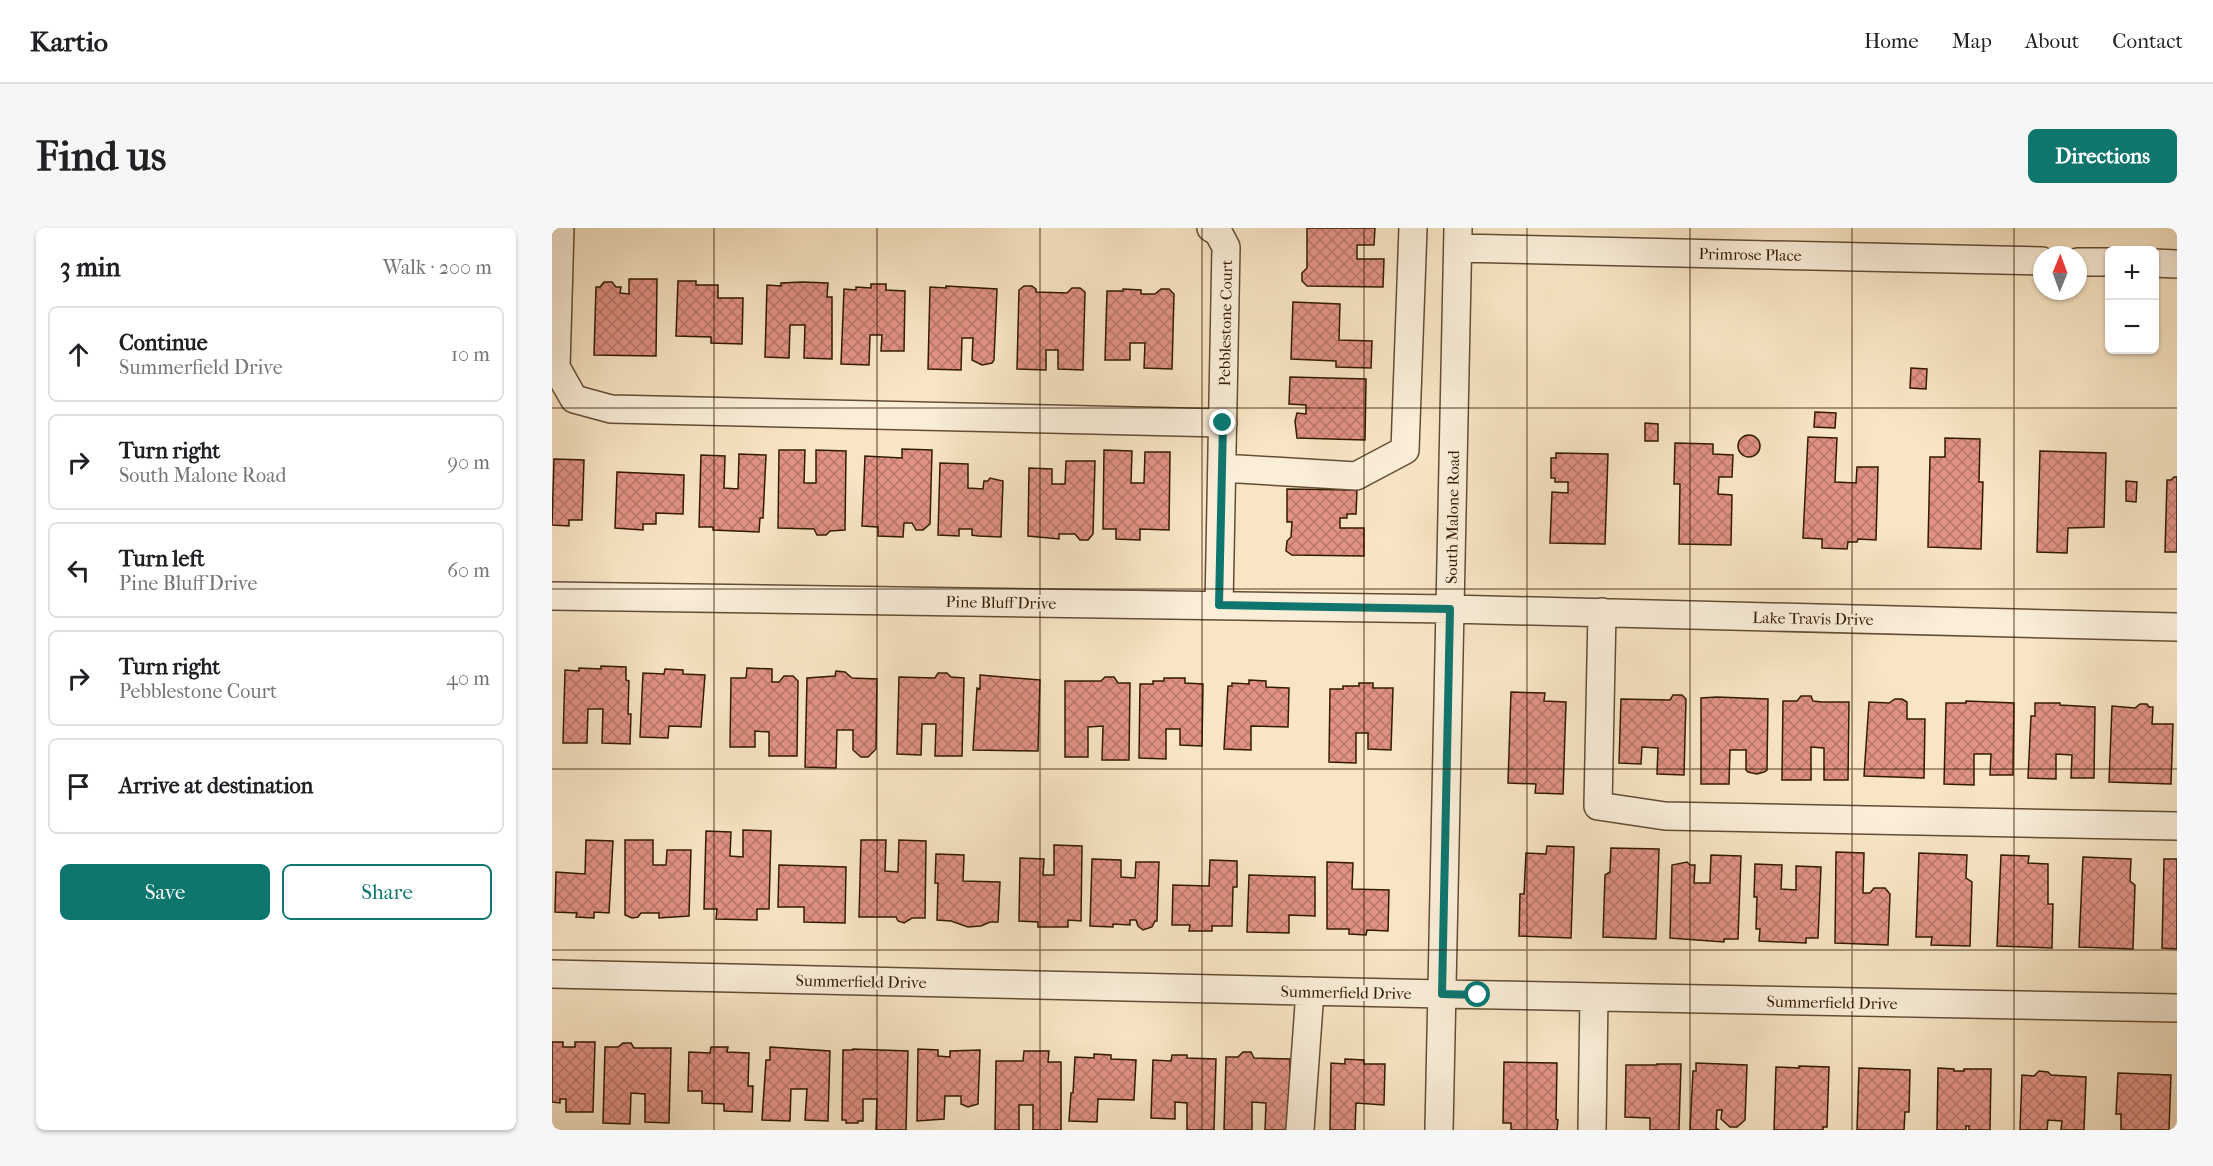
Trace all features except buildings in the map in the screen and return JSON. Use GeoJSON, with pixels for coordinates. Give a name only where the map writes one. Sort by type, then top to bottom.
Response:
{"type":"FeatureCollection","features":[{"type":"Feature","properties":{"kind":"street"},"geometry":{"type":"LineString","coordinates":[[560,228],[556,367],[574,399],[611,409],[1223,423]]}},
{"type":"Feature","properties":{"kind":"street","name":"Pebblestone Court"},"geometry":{"type":"LineString","coordinates":[[1211,228],[1218,232],[1226,247],[1219,605]]}},
{"type":"Feature","properties":{"kind":"street"},"geometry":{"type":"LineString","coordinates":[[1222,468],[1356,476],[1405,450],[1413,228]]}},
{"type":"Feature","properties":{"kind":"street","name":"Primrose Place"},"geometry":{"type":"LineString","coordinates":[[1458,238],[2033,261]]}},
{"type":"Feature","properties":{"kind":"street","name":"South Malone Road"},"geometry":{"type":"LineString","coordinates":[[1439,1130],[1458,238]]}},
{"type":"Feature","properties":{"kind":"street"},"geometry":{"type":"LineString","coordinates":[[2087,262],[2105,262]]}},
{"type":"Feature","properties":{"kind":"street"},"geometry":{"type":"LineString","coordinates":[[2159,263],[2177,264]]}},
{"type":"Feature","properties":{"kind":"street","name":"Pine Bluff Drive"},"geometry":{"type":"LineString","coordinates":[[552,596],[1450,609]]}},
{"type":"Feature","properties":{"kind":"street","name":"Lake Travis Drive"},"geometry":{"type":"LineString","coordinates":[[1450,609],[2177,627]]}},
{"type":"Feature","properties":{"kind":"street"},"geometry":{"type":"LineString","coordinates":[[1602,612],[1599,806],[1665,816],[2177,826]]}},
{"type":"Feature","properties":{"kind":"street","name":"Summerfield Drive"},"geometry":{"type":"LineString","coordinates":[[552,974],[2177,1008]]}},
{"type":"Feature","properties":{"kind":"street"},"geometry":{"type":"LineString","coordinates":[[1300,1130],[1310,991]]}},
{"type":"Feature","properties":{"kind":"street"},"geometry":{"type":"LineString","coordinates":[[1592,1130],[1594,997]]}},
{"type":"Feature","properties":{"kind":"route"},"geometry":{"type":"LineString","coordinates":[[1223,423],[1219,605],[1450,609],[1442,994],[1478,995]]}}]}
